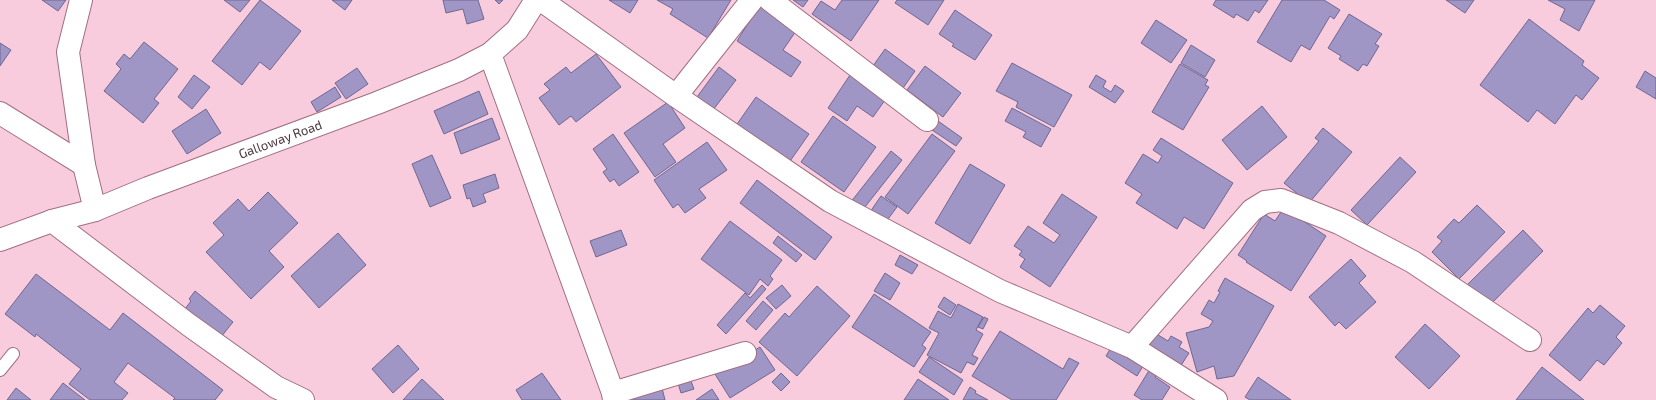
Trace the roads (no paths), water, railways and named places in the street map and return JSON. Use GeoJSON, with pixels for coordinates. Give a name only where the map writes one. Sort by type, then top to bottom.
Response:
{"type":"FeatureCollection","features":[{"type":"Feature","properties":{"kind":"street"},"geometry":{"type":"LineString","coordinates":[[81,0],[68,52],[84,165],[95,210]]}},
{"type":"Feature","properties":{"kind":"street","name":"Galloway Road"},"geometry":{"type":"LineString","coordinates":[[0,240],[52,221],[95,210],[148,188],[459,70],[490,54],[517,30],[536,0]]}},
{"type":"Feature","properties":{"kind":"street"},"geometry":{"type":"LineString","coordinates":[[541,0],[676,96],[830,201],[1000,291],[1132,347],[1216,400]]}},
{"type":"Feature","properties":{"kind":"street"},"geometry":{"type":"LineString","coordinates":[[676,96],[752,0]]}},
{"type":"Feature","properties":{"kind":"street"},"geometry":{"type":"LineString","coordinates":[[770,0],[926,120]]}},
{"type":"Feature","properties":{"kind":"street"},"geometry":{"type":"LineString","coordinates":[[490,54],[613,396],[745,353]]}},
{"type":"Feature","properties":{"kind":"street"},"geometry":{"type":"LineString","coordinates":[[0,113],[84,165]]}},
{"type":"Feature","properties":{"kind":"street"},"geometry":{"type":"LineString","coordinates":[[1132,347],[1252,210],[1265,202],[1281,200],[1339,223],[1413,262],[1530,340]]}},
{"type":"Feature","properties":{"kind":"street"},"geometry":{"type":"LineString","coordinates":[[52,221],[189,325],[276,387],[303,400]]}},
{"type":"Feature","properties":{"kind":"lane"},"geometry":{"type":"LineString","coordinates":[[0,370],[13,354]]}}]}
